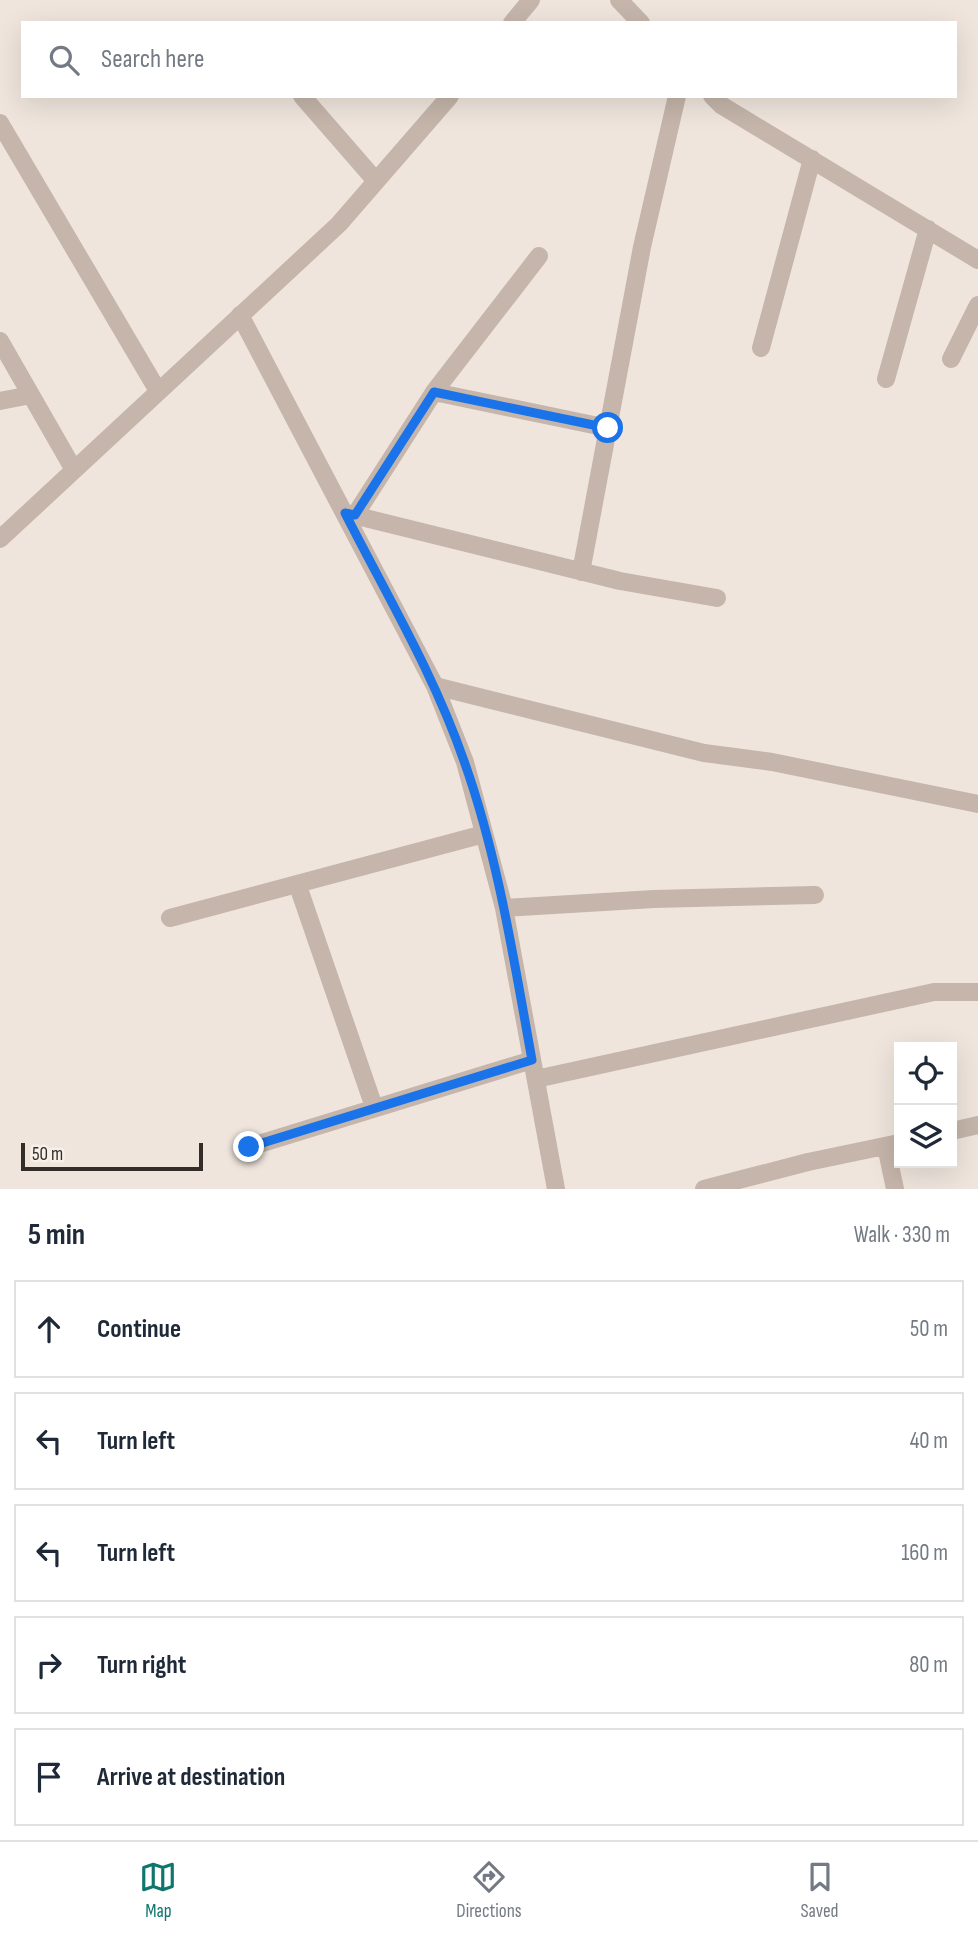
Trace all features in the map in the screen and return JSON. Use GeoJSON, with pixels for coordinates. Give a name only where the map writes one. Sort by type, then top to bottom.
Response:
{"type":"FeatureCollection","features":[{"type":"Feature","properties":{"kind":"street"},"geometry":{"type":"LineString","coordinates":[[514,21],[531,0]]}},
{"type":"Feature","properties":{"kind":"street"},"geometry":{"type":"LineString","coordinates":[[619,0],[639,21]]}},
{"type":"Feature","properties":{"kind":"street"},"geometry":{"type":"LineString","coordinates":[[304,98],[376,181]]}},
{"type":"Feature","properties":{"kind":"street"},"geometry":{"type":"LineString","coordinates":[[0,539],[339,224],[448,98]]}},
{"type":"Feature","properties":{"kind":"street"},"geometry":{"type":"LineString","coordinates":[[581,572],[642,247],[677,98]]}},
{"type":"Feature","properties":{"kind":"street"},"geometry":{"type":"LineString","coordinates":[[714,98],[721,105],[978,260]]}},
{"type":"Feature","properties":{"kind":"street"},"geometry":{"type":"LineString","coordinates":[[0,123],[158,391]]}},
{"type":"Feature","properties":{"kind":"street"},"geometry":{"type":"LineString","coordinates":[[761,348],[812,159]]}},
{"type":"Feature","properties":{"kind":"street"},"geometry":{"type":"LineString","coordinates":[[886,379],[928,229]]}},
{"type":"Feature","properties":{"kind":"street"},"geometry":{"type":"LineString","coordinates":[[350,514],[434,392],[539,256]]}},
{"type":"Feature","properties":{"kind":"street"},"geometry":{"type":"LineString","coordinates":[[951,359],[978,305]]}},
{"type":"Feature","properties":{"kind":"street"},"geometry":{"type":"LineString","coordinates":[[240,316],[350,514],[435,686],[465,762],[504,908],[556,1189]]}},
{"type":"Feature","properties":{"kind":"street"},"geometry":{"type":"LineString","coordinates":[[0,341],[74,470]]}},
{"type":"Feature","properties":{"kind":"street"},"geometry":{"type":"LineString","coordinates":[[434,392],[608,428]]}},
{"type":"Feature","properties":{"kind":"street"},"geometry":{"type":"LineString","coordinates":[[0,401],[30,395]]}},
{"type":"Feature","properties":{"kind":"street"},"geometry":{"type":"LineString","coordinates":[[350,514],[581,572],[717,598]]}},
{"type":"Feature","properties":{"kind":"street"},"geometry":{"type":"LineString","coordinates":[[435,686],[692,750],[772,762],[978,804]]}},
{"type":"Feature","properties":{"kind":"street"},"geometry":{"type":"LineString","coordinates":[[170,918],[298,886],[484,834]]}},
{"type":"Feature","properties":{"kind":"street"},"geometry":{"type":"LineString","coordinates":[[298,886],[374,1107]]}},
{"type":"Feature","properties":{"kind":"street"},"geometry":{"type":"LineString","coordinates":[[504,908],[654,898],[815,895]]}},
{"type":"Feature","properties":{"kind":"street"},"geometry":{"type":"LineString","coordinates":[[536,1079],[934,992],[978,992]]}},
{"type":"Feature","properties":{"kind":"street"},"geometry":{"type":"LineString","coordinates":[[249,1147],[532,1060]]}},
{"type":"Feature","properties":{"kind":"street"},"geometry":{"type":"LineString","coordinates":[[957,1130],[978,1125]]}},
{"type":"Feature","properties":{"kind":"street"},"geometry":{"type":"LineString","coordinates":[[704,1189],[725,1186],[807,1162],[893,1144],[895,1189]]}},
{"type":"Feature","properties":{"kind":"route"},"geometry":{"type":"LineString","coordinates":[[249,1147],[355,1112],[532,1060],[504,908],[465,762],[435,686],[345,513],[355,515],[434,392],[608,428]]}}]}
